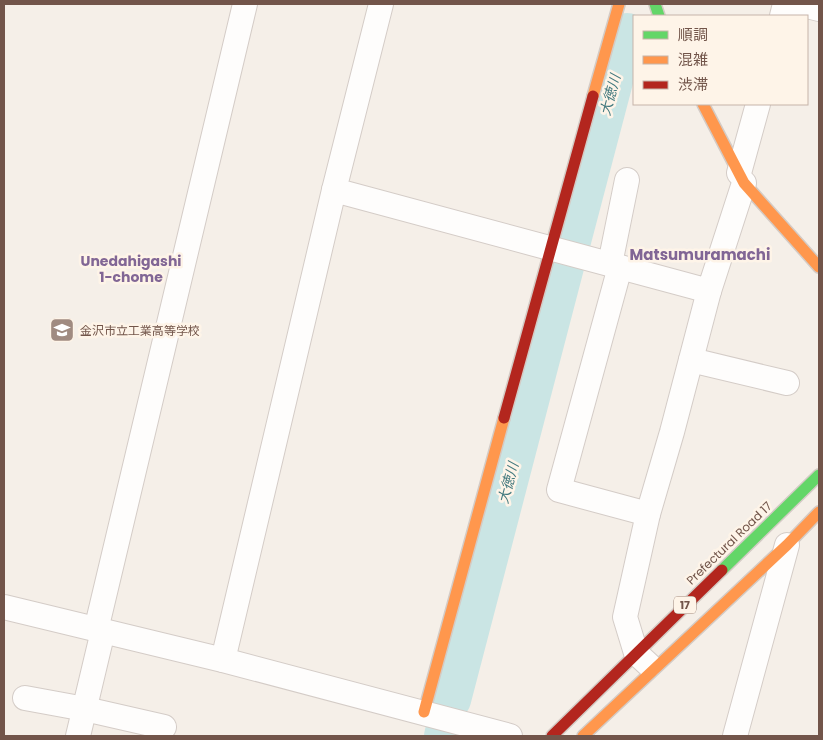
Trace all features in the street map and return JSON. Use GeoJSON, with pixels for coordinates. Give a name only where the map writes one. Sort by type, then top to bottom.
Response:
{"type":"FeatureCollection","features":[{"type":"Feature","properties":{"kind":"street"},"geometry":{"type":"LineString","coordinates":[[78,736],[85,709],[99,630],[245,4]]}},
{"type":"Feature","properties":{"kind":"street"},"geometry":{"type":"LineString","coordinates":[[223,660],[334,190],[381,4]]}},
{"type":"Feature","properties":{"kind":"street"},"geometry":{"type":"LineString","coordinates":[[424,712],[550,247],[619,4]]}},
{"type":"Feature","properties":{"kind":"street"},"geometry":{"type":"LineString","coordinates":[[799,4],[819,9]]}},
{"type":"Feature","properties":{"kind":"street"},"geometry":{"type":"LineString","coordinates":[[703,105],[742,178],[819,267]]}},
{"type":"Feature","properties":{"kind":"street"},"geometry":{"type":"LineString","coordinates":[[654,670],[636,653],[625,617],[648,514],[742,178],[758,105]]}},
{"type":"Feature","properties":{"kind":"street"},"geometry":{"type":"LineString","coordinates":[[627,180],[615,265],[559,490],[648,514]]}},
{"type":"Feature","properties":{"kind":"street"},"geometry":{"type":"LineString","coordinates":[[334,190],[709,291]]}},
{"type":"Feature","properties":{"kind":"street"},"geometry":{"type":"LineString","coordinates":[[691,360],[787,383]]}},
{"type":"Feature","properties":{"kind":"street","name":"Prefectural Road 17"},"geometry":{"type":"LineString","coordinates":[[552,736],[819,475]]}},
{"type":"Feature","properties":{"kind":"street","name":"17"},"geometry":{"type":"LineString","coordinates":[[583,736],[787,545],[819,512]]}},
{"type":"Feature","properties":{"kind":"street"},"geometry":{"type":"LineString","coordinates":[[735,736],[787,545]]}},
{"type":"Feature","properties":{"kind":"street"},"geometry":{"type":"LineString","coordinates":[[4,607],[223,660],[510,736]]}},
{"type":"Feature","properties":{"kind":"street"},"geometry":{"type":"LineString","coordinates":[[25,698],[164,727]]}},
{"type":"Feature","properties":{"kind":"waterway","name":"大徳川"},"geometry":{"type":"LineString","coordinates":[[571,245],[627,32]]}},
{"type":"Feature","properties":{"kind":"waterway","name":"大徳川"},"geometry":{"type":"LineString","coordinates":[[452,700],[565,267]]}},
{"type":"Feature","properties":{"kind":"waterway","name":"大徳川"},"geometry":{"type":"LineString","coordinates":[[443,736],[445,727]]}},
{"type":"Feature","properties":{"kind":"traffic: fast"},"geometry":{"type":"LineString","coordinates":[[655,4],[659,15]]}},
{"type":"Feature","properties":{"kind":"traffic: fast"},"geometry":{"type":"LineString","coordinates":[[722,570],[819,475]]}},
{"type":"Feature","properties":{"kind":"traffic: slow"},"geometry":{"type":"LineString","coordinates":[[593,96],[619,4]]}},
{"type":"Feature","properties":{"kind":"traffic: slow"},"geometry":{"type":"LineString","coordinates":[[704,105],[744,183],[819,267]]}},
{"type":"Feature","properties":{"kind":"traffic: slow"},"geometry":{"type":"LineString","coordinates":[[424,712],[504,418]]}},
{"type":"Feature","properties":{"kind":"traffic: slow"},"geometry":{"type":"LineString","coordinates":[[583,736],[787,545],[819,512]]}},
{"type":"Feature","properties":{"kind":"traffic: jam"},"geometry":{"type":"LineString","coordinates":[[504,418],[593,96]]}},
{"type":"Feature","properties":{"kind":"traffic: jam"},"geometry":{"type":"LineString","coordinates":[[552,736],[722,570]]}},
{"type":"Feature","properties":{"kind":"place","name":"金沢市立工業高等学校"},"geometry":{"type":"Point","coordinates":[62,330]}},
{"type":"Feature","properties":{"kind":"district","name":"Matsumuramachi"},"geometry":{"type":"Point","coordinates":[700,254]}},
{"type":"Feature","properties":{"kind":"district","name":"Unedahigashi 1-chome"},"geometry":{"type":"Point","coordinates":[131,270]}}]}
